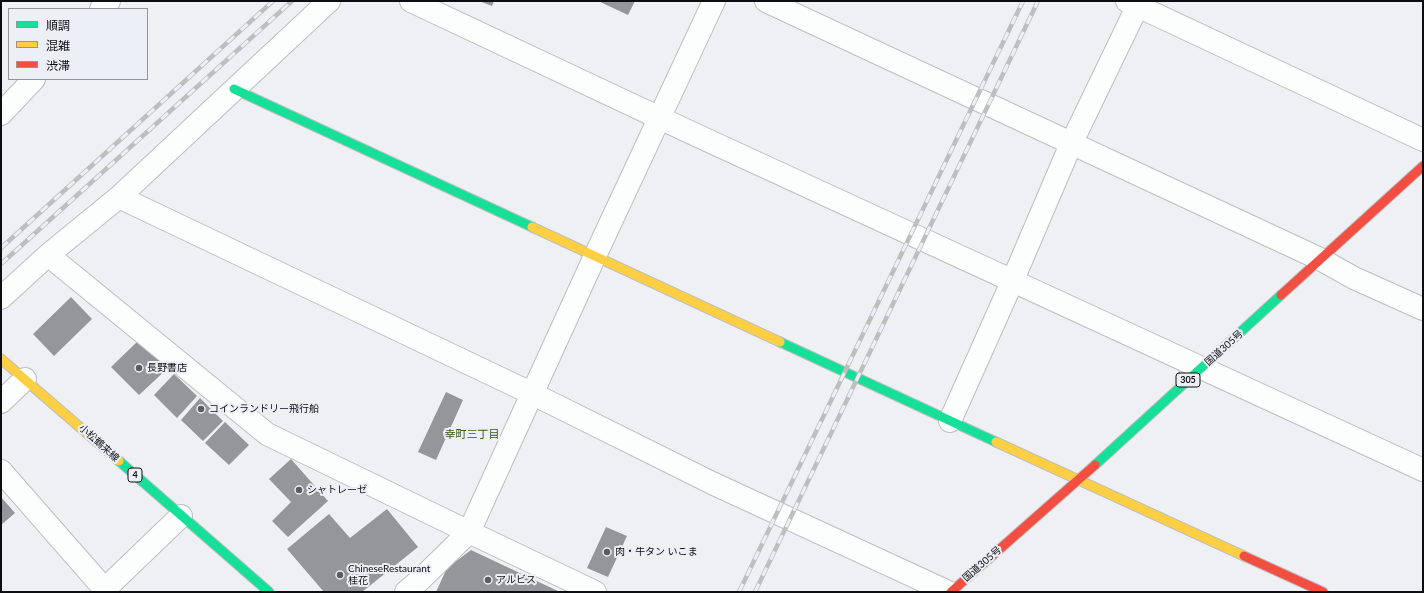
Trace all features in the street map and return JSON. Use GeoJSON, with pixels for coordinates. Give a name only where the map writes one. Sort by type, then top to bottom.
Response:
{"type":"FeatureCollection","features":[{"type":"Feature","properties":{"kind":"main road"},"geometry":{"type":"LineString","coordinates":[[234,89],[1323,592]]}},
{"type":"Feature","properties":{"kind":"main road","name":"国道305号"},"geometry":{"type":"LineString","coordinates":[[950,592],[1079,480],[1423,166]]}},
{"type":"Feature","properties":{"kind":"main road","name":"小松鶴来線"},"geometry":{"type":"LineString","coordinates":[[1,359],[74,420],[181,516],[269,592]]}},
{"type":"Feature","properties":{"kind":"street"},"geometry":{"type":"LineString","coordinates":[[1,298],[48,255],[118,197],[329,1]]}},
{"type":"Feature","properties":{"kind":"street"},"geometry":{"type":"LineString","coordinates":[[411,1],[658,118],[1423,470]]}},
{"type":"Feature","properties":{"kind":"street"},"geometry":{"type":"LineString","coordinates":[[406,592],[421,580],[469,532],[658,118],[714,1]]}},
{"type":"Feature","properties":{"kind":"street"},"geometry":{"type":"LineString","coordinates":[[766,1],[1320,259],[1354,278],[1423,309]]}},
{"type":"Feature","properties":{"kind":"street"},"geometry":{"type":"LineString","coordinates":[[950,421],[1135,3],[1423,140]]}},
{"type":"Feature","properties":{"kind":"street"},"geometry":{"type":"LineString","coordinates":[[1,114],[33,80]]}},
{"type":"Feature","properties":{"kind":"street"},"geometry":{"type":"LineString","coordinates":[[118,197],[533,394],[712,483],[950,592]]}},
{"type":"Feature","properties":{"kind":"street"},"geometry":{"type":"LineString","coordinates":[[48,255],[267,434],[595,592]]}},
{"type":"Feature","properties":{"kind":"street"},"geometry":{"type":"LineString","coordinates":[[1,402],[25,379]]}},
{"type":"Feature","properties":{"kind":"street"},"geometry":{"type":"LineString","coordinates":[[1,470],[105,591],[181,516]]}},
{"type":"Feature","properties":{"kind":"building"},"geometry":{"type":"Polygon","coordinates":[[[479,1],[494,1],[492,6],[479,1]]]}},
{"type":"Feature","properties":{"kind":"building"},"geometry":{"type":"Polygon","coordinates":[[[598,1],[635,1],[628,15],[598,1]]]}},
{"type":"Feature","properties":{"kind":"building"},"geometry":{"type":"Polygon","coordinates":[[[71,297],[92,319],[54,356],[33,334],[71,297]]]}},
{"type":"Feature","properties":{"kind":"building","name":"長野書店"},"geometry":{"type":"Polygon","coordinates":[[[139,340],[168,368],[139,395],[111,367],[139,340]]]}},
{"type":"Feature","properties":{"kind":"building"},"geometry":{"type":"Polygon","coordinates":[[[174,374],[197,396],[177,418],[154,395],[174,374]]]}},
{"type":"Feature","properties":{"kind":"building"},"geometry":{"type":"Polygon","coordinates":[[[446,392],[463,400],[436,460],[418,452],[446,392]]]}},
{"type":"Feature","properties":{"kind":"building","name":"コインランドリー飛行船"},"geometry":{"type":"Polygon","coordinates":[[[200,398],[223,421],[203,441],[181,420],[200,398]]]}},
{"type":"Feature","properties":{"kind":"building"},"geometry":{"type":"Polygon","coordinates":[[[225,422],[249,445],[229,465],[205,443],[225,422]]]}},
{"type":"Feature","properties":{"kind":"building","name":"シャトレーゼ"},"geometry":{"type":"Polygon","coordinates":[[[291,459],[328,501],[288,537],[272,521],[291,502],[269,479],[291,459]]]}},
{"type":"Feature","properties":{"kind":"building"},"geometry":{"type":"Polygon","coordinates":[[[1,497],[15,513],[1,525],[1,497]]]}},
{"type":"Feature","properties":{"kind":"building"},"geometry":{"type":"Polygon","coordinates":[[[387,509],[418,547],[362,592],[324,592],[287,549],[329,514],[350,538],[387,509]]]}},
{"type":"Feature","properties":{"kind":"building","name":"肉・牛タン いこま"},"geometry":{"type":"Polygon","coordinates":[[[606,527],[627,536],[608,577],[587,568],[606,527]]]}},
{"type":"Feature","properties":{"kind":"building","name":"アルビス"},"geometry":{"type":"Polygon","coordinates":[[[471,550],[560,592],[436,592],[447,568],[471,550]]]}},
{"type":"Feature","properties":{"kind":"railway"},"geometry":{"type":"LineString","coordinates":[[1,248],[273,1]]}},
{"type":"Feature","properties":{"kind":"railway"},"geometry":{"type":"LineString","coordinates":[[1,264],[292,1]]}},
{"type":"Feature","properties":{"kind":"railway"},"geometry":{"type":"LineString","coordinates":[[739,592],[1023,1]]}},
{"type":"Feature","properties":{"kind":"railway"},"geometry":{"type":"LineString","coordinates":[[755,592],[1038,1]]}},
{"type":"Feature","properties":{"kind":"traffic: fast"},"geometry":{"type":"LineString","coordinates":[[234,89],[532,227]]}},
{"type":"Feature","properties":{"kind":"traffic: fast"},"geometry":{"type":"LineString","coordinates":[[1095,465],[1281,295]]}},
{"type":"Feature","properties":{"kind":"traffic: fast"},"geometry":{"type":"LineString","coordinates":[[780,342],[996,442]]}},
{"type":"Feature","properties":{"kind":"traffic: fast"},"geometry":{"type":"LineString","coordinates":[[119,461],[269,592]]}},
{"type":"Feature","properties":{"kind":"traffic: slow"},"geometry":{"type":"LineString","coordinates":[[532,227],[780,342]]}},
{"type":"Feature","properties":{"kind":"traffic: slow"},"geometry":{"type":"LineString","coordinates":[[1,359],[119,461]]}},
{"type":"Feature","properties":{"kind":"traffic: slow"},"geometry":{"type":"LineString","coordinates":[[996,442],[1244,556]]}},
{"type":"Feature","properties":{"kind":"traffic: jam"},"geometry":{"type":"LineString","coordinates":[[1281,295],[1423,166]]}},
{"type":"Feature","properties":{"kind":"traffic: jam"},"geometry":{"type":"LineString","coordinates":[[951,592],[1095,465]]}},
{"type":"Feature","properties":{"kind":"traffic: jam"},"geometry":{"type":"LineString","coordinates":[[1244,556],[1323,592]]}},
{"type":"Feature","properties":{"kind":"place","name":"長野書店"},"geometry":{"type":"Point","coordinates":[139,368]}},
{"type":"Feature","properties":{"kind":"place","name":"コインランドリー飛行船"},"geometry":{"type":"Point","coordinates":[201,409]}},
{"type":"Feature","properties":{"kind":"place","name":"シャトレーゼ"},"geometry":{"type":"Point","coordinates":[299,490]}},
{"type":"Feature","properties":{"kind":"place","name":"肉・牛タン いこま"},"geometry":{"type":"Point","coordinates":[607,552]}},
{"type":"Feature","properties":{"kind":"place","name":"ChineseRestaurant 桂花"},"geometry":{"type":"Point","coordinates":[340,575]}},
{"type":"Feature","properties":{"kind":"place","name":"アルビス"},"geometry":{"type":"Point","coordinates":[488,580]}},
{"type":"Feature","properties":{"kind":"district","name":"幸町三丁目"},"geometry":{"type":"Point","coordinates":[472,434]}}]}
